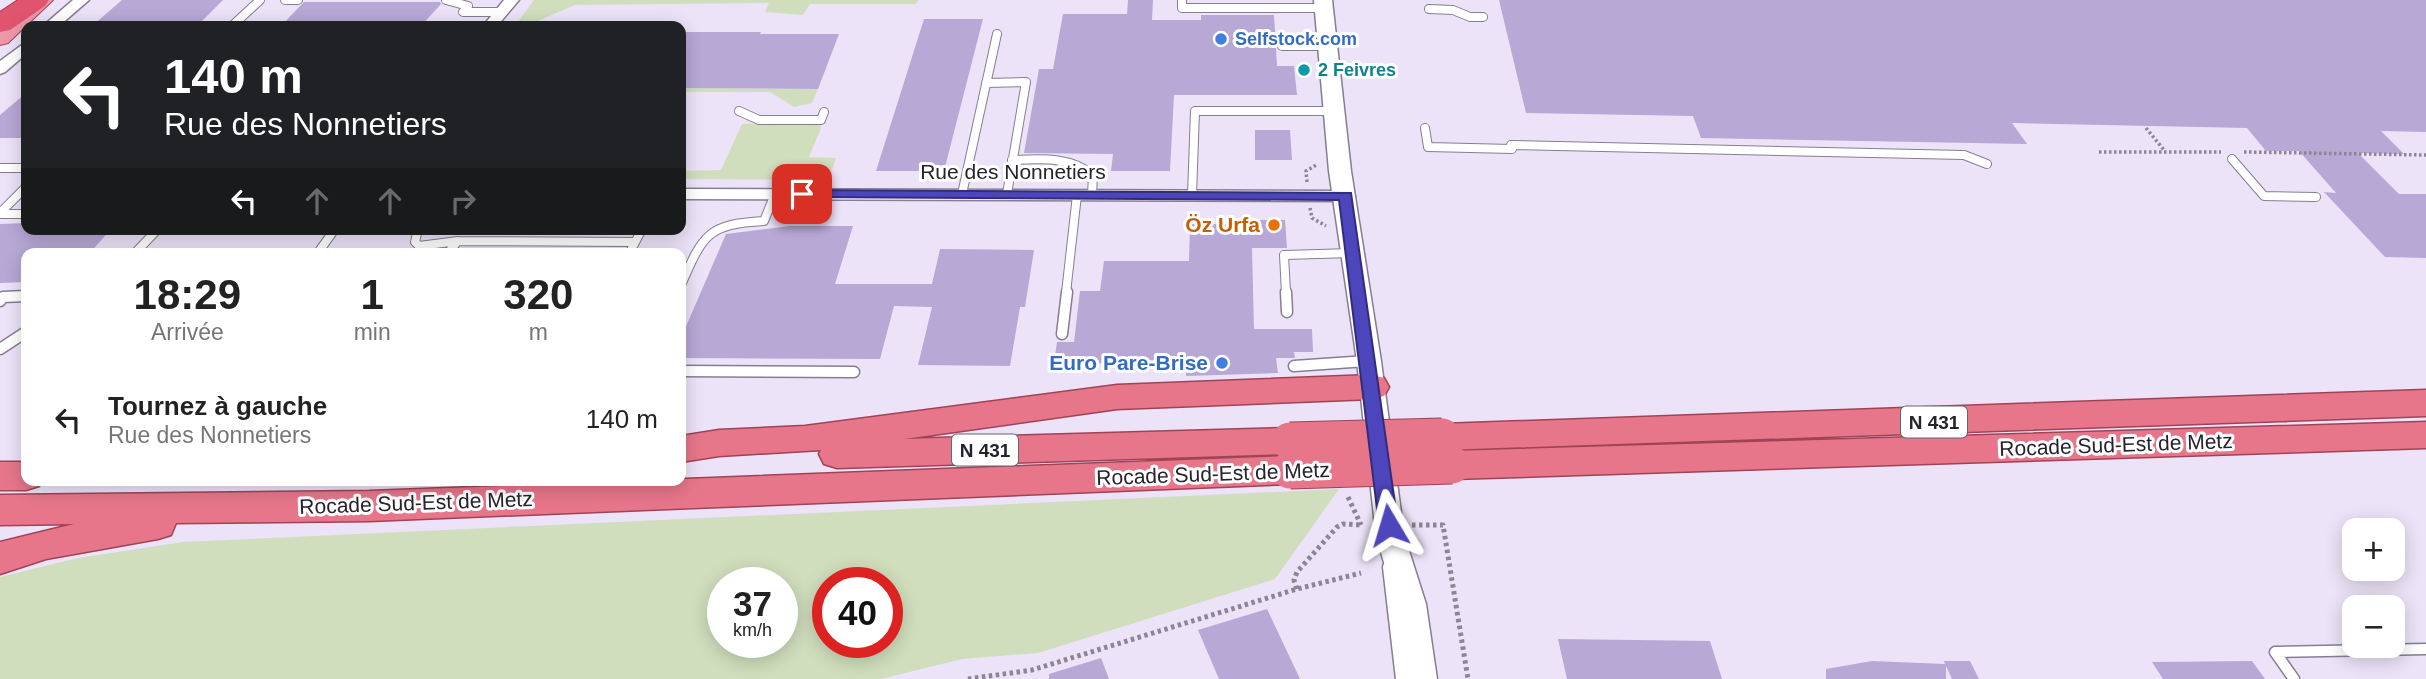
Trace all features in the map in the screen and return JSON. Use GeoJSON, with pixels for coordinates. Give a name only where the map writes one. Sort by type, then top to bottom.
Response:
{"type":"FeatureCollection","features":[{"type":"Feature","properties":{"kind":"highway"},"geometry":{"type":"LineString","coordinates":[[0,24],[36,0]]}},
{"type":"Feature","properties":{"kind":"highway"},"geometry":{"type":"LineString","coordinates":[[686,448],[719,443],[805,439],[1117,397],[1370,374]]}},
{"type":"Feature","properties":{"kind":"highway","name":"Rocade Sud-Est de Metz"},"geometry":{"type":"LineString","coordinates":[[1447,451],[2426,403]]}},
{"type":"Feature","properties":{"kind":"highway","name":"Rocade Sud-Est de Metz"},"geometry":{"type":"LineString","coordinates":[[0,510],[369,506],[1290,456],[1447,451],[2426,435]]}},
{"type":"Feature","properties":{"kind":"highway","name":"Rocade Sud-Est de Metz"},"geometry":{"type":"LineString","coordinates":[[686,458],[1290,456]]}},
{"type":"Feature","properties":{"kind":"highway"},"geometry":{"type":"LineString","coordinates":[[0,476],[21,476]]}},
{"type":"Feature","properties":{"kind":"highway"},"geometry":{"type":"LineString","coordinates":[[0,558],[46,544],[157,524],[369,506]]}},
{"type":"Feature","properties":{"kind":"main road"},"geometry":{"type":"LineString","coordinates":[[31,21],[42,0]]}},
{"type":"Feature","properties":{"kind":"street"},"geometry":{"type":"LineString","coordinates":[[56,21],[82,0]]}},
{"type":"Feature","properties":{"kind":"street"},"geometry":{"type":"LineString","coordinates":[[494,21],[512,0]]}},
{"type":"Feature","properties":{"kind":"street"},"geometry":{"type":"LineString","coordinates":[[1323,4],[1333,111],[1389,530],[1411,604],[1421,679]]}},
{"type":"Feature","properties":{"kind":"street"},"geometry":{"type":"LineString","coordinates":[[0,69],[17,49]]}},
{"type":"Feature","properties":{"kind":"street","name":"Rue des Nonnetiers"},"geometry":{"type":"LineString","coordinates":[[686,194],[1346,196]]}},
{"type":"Feature","properties":{"kind":"lane"},"geometry":{"type":"LineString","coordinates":[[237,21],[260,0]]}},
{"type":"Feature","properties":{"kind":"lane"},"geometry":{"type":"LineString","coordinates":[[285,0],[298,0]]}},
{"type":"Feature","properties":{"kind":"lane"},"geometry":{"type":"LineString","coordinates":[[446,0],[468,6],[463,12],[501,12]]}},
{"type":"Feature","properties":{"kind":"lane"},"geometry":{"type":"LineString","coordinates":[[1182,0],[1182,8],[1323,4]]}},
{"type":"Feature","properties":{"kind":"lane"},"geometry":{"type":"LineString","coordinates":[[1429,9],[1453,10],[1470,17],[1483,17]]}},
{"type":"Feature","properties":{"kind":"lane"},"geometry":{"type":"LineString","coordinates":[[962,194],[997,33]]}},
{"type":"Feature","properties":{"kind":"lane"},"geometry":{"type":"LineString","coordinates":[[1282,46],[1326,46]]}},
{"type":"Feature","properties":{"kind":"lane"},"geometry":{"type":"LineString","coordinates":[[986,83],[1026,82],[1007,194]]}},
{"type":"Feature","properties":{"kind":"lane"},"geometry":{"type":"LineString","coordinates":[[739,111],[759,120],[821,120],[824,112]]}},
{"type":"Feature","properties":{"kind":"lane"},"geometry":{"type":"LineString","coordinates":[[1192,195],[1195,111],[1333,111]]}},
{"type":"Feature","properties":{"kind":"lane"},"geometry":{"type":"LineString","coordinates":[[1425,128],[1428,147],[1964,155],[1987,164]]}},
{"type":"Feature","properties":{"kind":"lane"},"geometry":{"type":"LineString","coordinates":[[2234,156],[2264,196],[2315,197]]}},
{"type":"Feature","properties":{"kind":"lane"},"geometry":{"type":"LineString","coordinates":[[1013,160],[1065,159],[1083,166],[1093,175],[1084,195],[1062,334]]}},
{"type":"Feature","properties":{"kind":"lane"},"geometry":{"type":"LineString","coordinates":[[0,168],[21,168]]}},
{"type":"Feature","properties":{"kind":"lane"},"geometry":{"type":"LineString","coordinates":[[0,214],[21,192]]}},
{"type":"Feature","properties":{"kind":"lane"},"geometry":{"type":"LineString","coordinates":[[686,274],[701,241],[708,233],[733,222],[764,221],[775,194]]}},
{"type":"Feature","properties":{"kind":"lane"},"geometry":{"type":"LineString","coordinates":[[0,214],[21,214]]}},
{"type":"Feature","properties":{"kind":"lane"},"geometry":{"type":"LineString","coordinates":[[140,248],[152,235]]}},
{"type":"Feature","properties":{"kind":"lane"},"geometry":{"type":"LineString","coordinates":[[417,235],[415,242],[419,246],[458,241],[635,242]]}},
{"type":"Feature","properties":{"kind":"lane"},"geometry":{"type":"LineString","coordinates":[[632,248],[639,235]]}},
{"type":"Feature","properties":{"kind":"lane"},"geometry":{"type":"LineString","coordinates":[[452,248],[458,241]]}},
{"type":"Feature","properties":{"kind":"lane"},"geometry":{"type":"LineString","coordinates":[[1287,312],[1284,255],[1354,253]]}},
{"type":"Feature","properties":{"kind":"lane"},"geometry":{"type":"LineString","coordinates":[[0,300],[4,297],[21,296]]}},
{"type":"Feature","properties":{"kind":"lane"},"geometry":{"type":"LineString","coordinates":[[0,349],[21,335]]}},
{"type":"Feature","properties":{"kind":"lane"},"geometry":{"type":"LineString","coordinates":[[1294,366],[1370,374]]}},
{"type":"Feature","properties":{"kind":"lane"},"geometry":{"type":"LineString","coordinates":[[686,371],[854,372]]}},
{"type":"Feature","properties":{"kind":"lane"},"geometry":{"type":"LineString","coordinates":[[1389,530],[1388,573],[1401,679]]}},
{"type":"Feature","properties":{"kind":"lane"},"geometry":{"type":"LineString","coordinates":[[2294,679],[2275,652],[2426,649]]}},
{"type":"Feature","properties":{"kind":"path"},"geometry":{"type":"LineString","coordinates":[[2146,128],[2165,151]]}},
{"type":"Feature","properties":{"kind":"path"},"geometry":{"type":"LineString","coordinates":[[2099,152],[2223,152]]}},
{"type":"Feature","properties":{"kind":"path"},"geometry":{"type":"LineString","coordinates":[[2234,156],[2426,156]]}},
{"type":"Feature","properties":{"kind":"path"},"geometry":{"type":"LineString","coordinates":[[1297,590],[1294,580],[1297,572],[1337,527],[1343,524],[1389,530],[1443,525],[1468,679]]}},
{"type":"Feature","properties":{"kind":"path"},"geometry":{"type":"LineString","coordinates":[[968,679],[1032,670],[1361,573]]}},
{"type":"Feature","properties":{"kind":"green space"},"geometry":{"type":"Polygon","coordinates":[[[534,0],[918,0],[916,4],[810,4],[803,15],[765,12],[769,3],[575,5],[538,21],[519,21],[534,0]]]}},
{"type":"Feature","properties":{"kind":"green space"},"geometry":{"type":"Polygon","coordinates":[[[686,88],[818,89],[812,103],[794,107],[770,92],[686,92],[686,88]]]}},
{"type":"Feature","properties":{"kind":"green space"},"geometry":{"type":"Polygon","coordinates":[[[742,124],[820,124],[821,128],[809,157],[836,158],[828,180],[686,179],[686,171],[721,170],[742,124]]]}},
{"type":"Feature","properties":{"kind":"green space"},"geometry":{"type":"Polygon","coordinates":[[[1339,489],[1275,579],[1038,653],[962,659],[881,679],[0,679],[0,577],[78,558],[183,542],[1339,489]]]}},
{"type":"Feature","properties":{"kind":"building"},"geometry":{"type":"Polygon","coordinates":[[[122,0],[223,0],[202,21],[98,21],[122,0]]]}},
{"type":"Feature","properties":{"kind":"building"},"geometry":{"type":"Polygon","coordinates":[[[1128,0],[1153,0],[1152,20],[1201,20],[1201,15],[1274,15],[1277,66],[1294,66],[1297,95],[1174,95],[1170,171],[1111,171],[1113,154],[1024,153],[1039,69],[1053,69],[1063,14],[1127,14],[1128,0]]]}},
{"type":"Feature","properties":{"kind":"building"},"geometry":{"type":"Polygon","coordinates":[[[1499,0],[2426,0],[2426,132],[2381,131],[2404,154],[2358,153],[2399,194],[2426,194],[2426,258],[2385,257],[2324,192],[2336,193],[2299,151],[2266,151],[2247,128],[2012,123],[2027,144],[1701,138],[1693,116],[1526,113],[1499,0]]]}},
{"type":"Feature","properties":{"kind":"building"},"geometry":{"type":"Polygon","coordinates":[[[304,2],[441,4],[426,21],[286,21],[304,2]]]}},
{"type":"Feature","properties":{"kind":"building"},"geometry":{"type":"Polygon","coordinates":[[[924,19],[983,19],[944,171],[876,171],[924,19]]]}},
{"type":"Feature","properties":{"kind":"building"},"geometry":{"type":"Polygon","coordinates":[[[686,32],[839,34],[818,89],[686,88],[686,32]]]}},
{"type":"Feature","properties":{"kind":"building"},"geometry":{"type":"Polygon","coordinates":[[[21,97],[21,138],[0,138],[0,115],[21,97]]]}},
{"type":"Feature","properties":{"kind":"building"},"geometry":{"type":"Polygon","coordinates":[[[1255,130],[1290,130],[1292,160],[1255,160],[1255,130]]]}},
{"type":"Feature","properties":{"kind":"building"},"geometry":{"type":"Polygon","coordinates":[[[1245,220],[1285,220],[1287,248],[1252,248],[1254,329],[1312,329],[1313,352],[1294,352],[1295,358],[1276,358],[1278,373],[1186,376],[1186,364],[1054,363],[1057,342],[1074,342],[1080,291],[1100,291],[1104,261],[1189,261],[1190,224],[1245,224],[1245,220]]]}},
{"type":"Feature","properties":{"kind":"building"},"geometry":{"type":"Polygon","coordinates":[[[21,223],[21,235],[106,235],[94,248],[21,248],[21,282],[0,283],[0,224],[21,223]]]}},
{"type":"Feature","properties":{"kind":"building"},"geometry":{"type":"Polygon","coordinates":[[[791,226],[853,226],[835,284],[932,284],[940,249],[1034,250],[1025,307],[1020,307],[1010,366],[918,365],[932,307],[894,306],[880,359],[686,358],[686,326],[726,234],[791,226]]]}},
{"type":"Feature","properties":{"kind":"building"},"geometry":{"type":"Polygon","coordinates":[[[1267,609],[1300,679],[1219,679],[1198,630],[1267,609]]]}},
{"type":"Feature","properties":{"kind":"building"},"geometry":{"type":"Polygon","coordinates":[[[1558,639],[1710,641],[1722,679],[1567,679],[1558,639]]]}},
{"type":"Feature","properties":{"kind":"building"},"geometry":{"type":"Polygon","coordinates":[[[1101,658],[1109,679],[1049,679],[1049,674],[1101,658]]]}},
{"type":"Feature","properties":{"kind":"building"},"geometry":{"type":"Polygon","coordinates":[[[1872,661],[1945,664],[1944,661],[1970,661],[1979,679],[1952,679],[1946,666],[1946,679],[1826,679],[1826,669],[1872,661]]]}},
{"type":"Feature","properties":{"kind":"building"},"geometry":{"type":"Polygon","coordinates":[[[2252,661],[2265,679],[2163,679],[2152,662],[2252,661]]]}},
{"type":"Feature","properties":{"kind":"place","name":"Selfstock.com"},"geometry":{"type":"Point","coordinates":[1221,39]}},
{"type":"Feature","properties":{"kind":"place","name":"2 Feivres"},"geometry":{"type":"Point","coordinates":[1304,70]}},
{"type":"Feature","properties":{"kind":"place","name":"Öz Urfa"},"geometry":{"type":"Point","coordinates":[1274,225]}},
{"type":"Feature","properties":{"kind":"place","name":"Euro Pare-Brise"},"geometry":{"type":"Point","coordinates":[1222,363]}},
{"type":"Feature","properties":{"kind":"route"},"geometry":{"type":"LineString","coordinates":[[802,194],[1346,196],[1389,525]]}}]}
